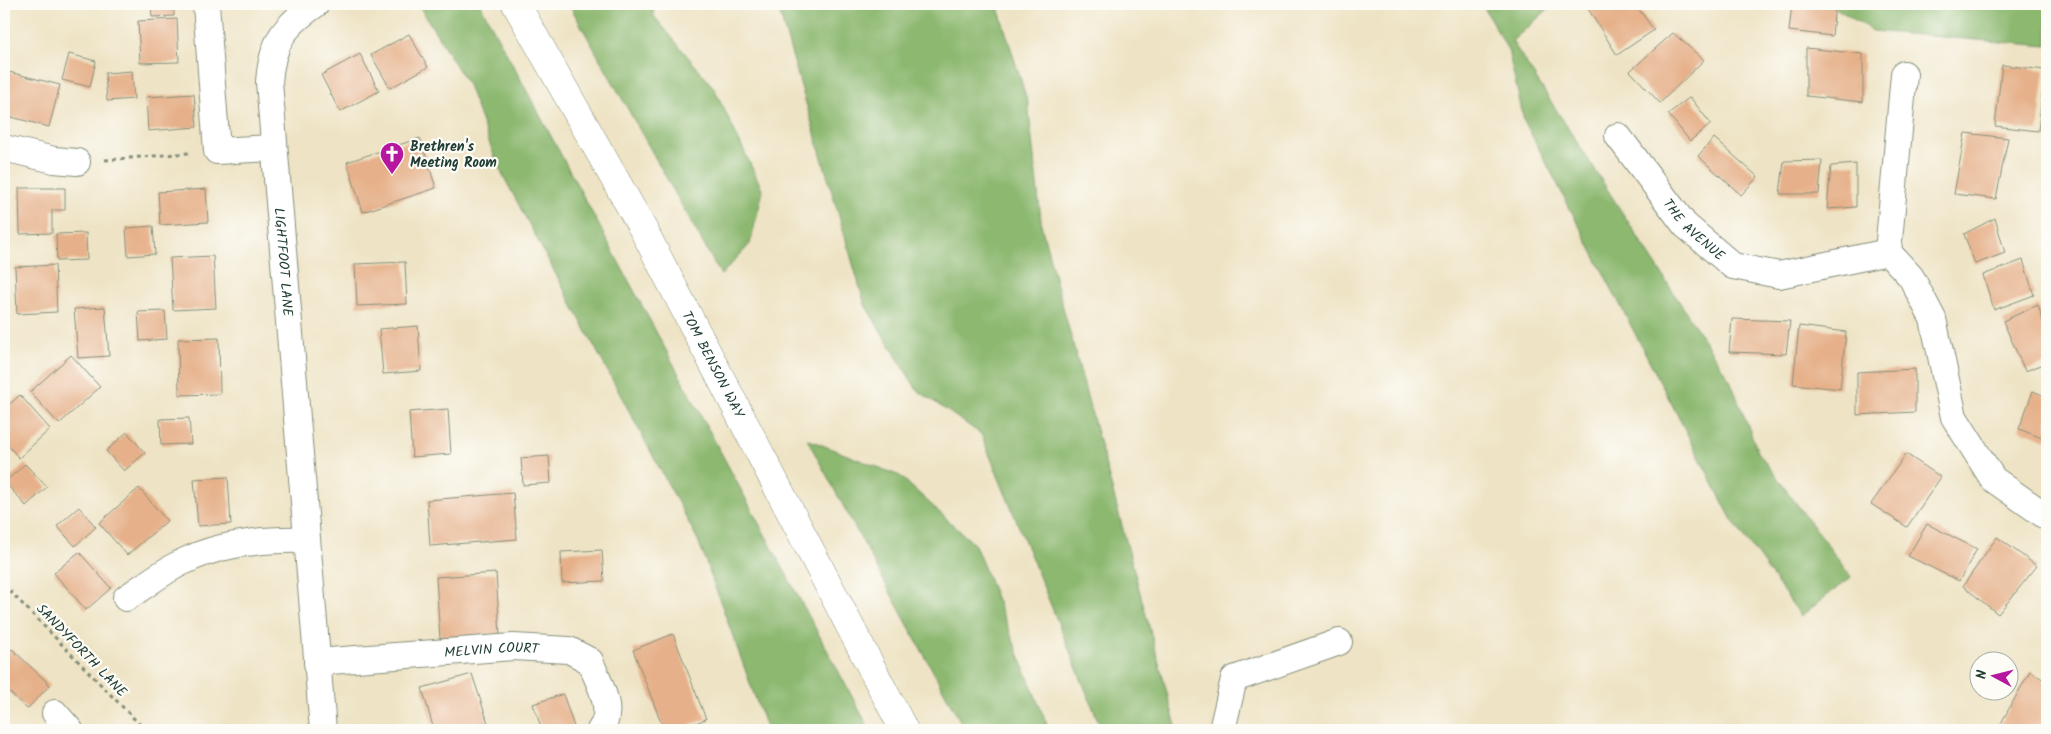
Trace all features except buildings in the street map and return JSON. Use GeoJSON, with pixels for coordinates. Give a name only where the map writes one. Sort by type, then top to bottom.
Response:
{"type":"FeatureCollection","features":[{"type":"Feature","properties":{"kind":"main road","name":"TOM BENSON WAY"},"geometry":{"type":"LineString","coordinates":[[516,4],[643,229],[904,730]]}},
{"type":"Feature","properties":{"kind":"street"},"geometry":{"type":"LineString","coordinates":[[206,4],[217,151],[273,148]]}},
{"type":"Feature","properties":{"kind":"street","name":"LIGHTFOOT LANE"},"geometry":{"type":"LineString","coordinates":[[316,4],[288,25],[276,49],[269,82],[323,730]]}},
{"type":"Feature","properties":{"kind":"street"},"geometry":{"type":"LineString","coordinates":[[1904,74],[1888,252],[1911,277],[1933,319],[1954,417],[1993,479],[2047,517]]}},
{"type":"Feature","properties":{"kind":"street","name":"THE AVENUE"},"geometry":{"type":"LineString","coordinates":[[1618,136],[1686,225],[1733,266],[1779,275],[1888,252]]}},
{"type":"Feature","properties":{"kind":"street"},"geometry":{"type":"LineString","coordinates":[[4,148],[54,160],[77,162]]}},
{"type":"Feature","properties":{"kind":"street"},"geometry":{"type":"LineString","coordinates":[[126,598],[185,560],[225,547],[280,539],[306,540]]}},
{"type":"Feature","properties":{"kind":"street"},"geometry":{"type":"LineString","coordinates":[[1222,730],[1234,680],[1339,642]]}},
{"type":"Feature","properties":{"kind":"street","name":"MELVIN COURT"},"geometry":{"type":"LineString","coordinates":[[317,662],[513,647],[569,650],[590,661],[608,706],[605,724],[600,730]]}},
{"type":"Feature","properties":{"kind":"path"},"geometry":{"type":"LineString","coordinates":[[77,162],[217,151]]}},
{"type":"Feature","properties":{"kind":"path","name":"SANDYFORTH LANE"},"geometry":{"type":"LineString","coordinates":[[4,585],[144,730]]}},
{"type":"Feature","properties":{"kind":"green space"},"geometry":{"type":"Polygon","coordinates":[[[418,4],[480,4],[870,730],[767,730],[698,540],[498,166],[468,85],[418,4]]]}},
{"type":"Feature","properties":{"kind":"green space"},"geometry":{"type":"Polygon","coordinates":[[[569,4],[654,4],[653,15],[714,88],[763,191],[750,244],[721,275],[569,4]]]}},
{"type":"Feature","properties":{"kind":"green space"},"geometry":{"type":"Polygon","coordinates":[[[777,4],[997,4],[1028,103],[1042,229],[1177,730],[1102,730],[981,434],[917,390],[865,305],[777,4]]]}},
{"type":"Feature","properties":{"kind":"green space"},"geometry":{"type":"Polygon","coordinates":[[[1482,4],[1554,4],[1512,41],[1731,382],[1758,452],[1851,577],[1801,616],[1732,520],[1524,120],[1508,50],[1482,4]]]}},
{"type":"Feature","properties":{"kind":"green space"},"geometry":{"type":"Polygon","coordinates":[[[1829,4],[2047,4],[2047,46],[1873,31],[1829,4]]]}},
{"type":"Feature","properties":{"kind":"green space"},"geometry":{"type":"Polygon","coordinates":[[[807,439],[900,476],[975,545],[1049,730],[965,730],[807,439]]]}},
{"type":"Feature","properties":{"kind":"place","name":"Brethren's Meeting Room"},"geometry":{"type":"Point","coordinates":[392,175]}}]}
